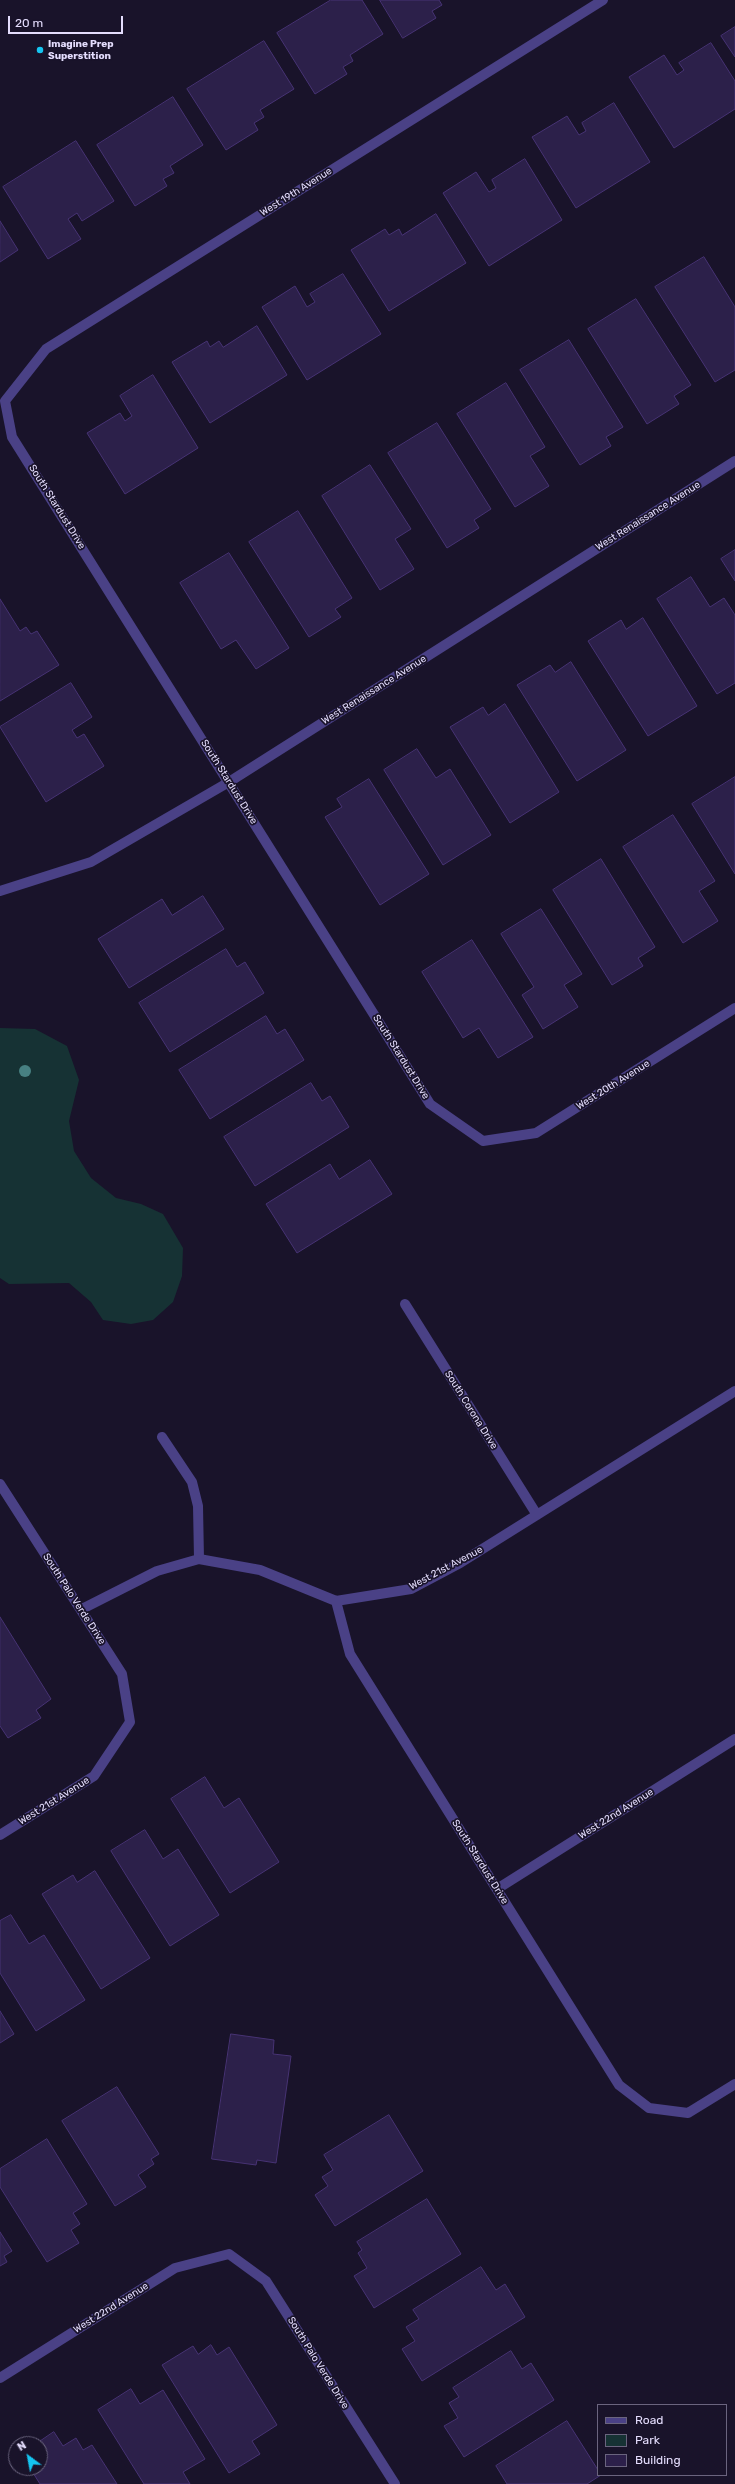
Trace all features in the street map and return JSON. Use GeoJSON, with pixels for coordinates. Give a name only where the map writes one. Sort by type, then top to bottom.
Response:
{"type":"FeatureCollection","features":[{"type":"Feature","properties":{"kind":"street","name":"West 19th Avenue"},"geometry":{"type":"LineString","coordinates":[[5,400],[46,349],[603,0]]}},
{"type":"Feature","properties":{"kind":"street","name":"South Stardust Drive"},"geometry":{"type":"LineString","coordinates":[[5,400],[12,437],[430,1104],[483,1141]]}},
{"type":"Feature","properties":{"kind":"street","name":"West Renaissance Avenue"},"geometry":{"type":"LineString","coordinates":[[0,891],[91,862],[229,782],[735,461]]}},
{"type":"Feature","properties":{"kind":"street","name":"West 20th Avenue"},"geometry":{"type":"LineString","coordinates":[[483,1141],[536,1133],[735,1008]]}},
{"type":"Feature","properties":{"kind":"street","name":"South Corona Drive"},"geometry":{"type":"LineString","coordinates":[[405,1304],[537,1515]]}},
{"type":"Feature","properties":{"kind":"street","name":"West 21st Avenue"},"geometry":{"type":"LineString","coordinates":[[336,1601],[411,1589],[460,1563],[735,1391]]}},
{"type":"Feature","properties":{"kind":"street"},"geometry":{"type":"LineString","coordinates":[[162,1437],[192,1482],[198,1506],[199,1559]]}},
{"type":"Feature","properties":{"kind":"street","name":"South Palo Verde Drive"},"geometry":{"type":"LineString","coordinates":[[0,1484],[82,1609],[122,1674],[130,1722]]}},
{"type":"Feature","properties":{"kind":"street"},"geometry":{"type":"LineString","coordinates":[[82,1609],[157,1571],[199,1559],[260,1570],[336,1601]]}},
{"type":"Feature","properties":{"kind":"street","name":"South Stardust Drive"},"geometry":{"type":"LineString","coordinates":[[336,1601],[350,1654],[619,2085],[649,2108],[688,2113],[735,2084]]}},
{"type":"Feature","properties":{"kind":"street","name":"West 21st Avenue"},"geometry":{"type":"LineString","coordinates":[[0,1835],[94,1776],[130,1722]]}},
{"type":"Feature","properties":{"kind":"street","name":"West 22nd Avenue"},"geometry":{"type":"LineString","coordinates":[[497,1889],[735,1739]]}},
{"type":"Feature","properties":{"kind":"street","name":"South Palo Verde Drive"},"geometry":{"type":"LineString","coordinates":[[229,2254],[266,2281],[395,2484]]}},
{"type":"Feature","properties":{"kind":"street","name":"West 22nd Avenue"},"geometry":{"type":"LineString","coordinates":[[0,2378],[175,2268],[229,2254]]}},
{"type":"Feature","properties":{"kind":"green space"},"geometry":{"type":"Polygon","coordinates":[[[0,1028],[35,1029],[67,1046],[79,1080],[69,1121],[74,1151],[91,1178],[116,1198],[141,1204],[163,1214],[183,1248],[182,1276],[173,1302],[153,1320],[131,1324],[103,1320],[91,1302],[69,1283],[9,1284],[0,1278],[0,1028]]]}},
{"type":"Feature","properties":{"kind":"building"},"geometry":{"type":"Polygon","coordinates":[[[331,0],[362,0],[383,34],[350,55],[353,61],[343,67],[347,74],[315,94],[277,33],[331,0]]]}},
{"type":"Feature","properties":{"kind":"building"},"geometry":{"type":"Polygon","coordinates":[[[380,0],[439,0],[442,5],[432,11],[436,18],[403,38],[380,0]]]}},
{"type":"Feature","properties":{"kind":"building"},"geometry":{"type":"Polygon","coordinates":[[[735,27],[735,57],[721,36],[735,27]]]}},
{"type":"Feature","properties":{"kind":"building"},"geometry":{"type":"Polygon","coordinates":[[[264,41],[294,89],[260,110],[264,117],[254,123],[258,130],[226,150],[187,89],[264,41]]]}},
{"type":"Feature","properties":{"kind":"building"},"geometry":{"type":"Polygon","coordinates":[[[711,43],[735,81],[735,109],[674,148],[629,77],[664,55],[677,75],[684,70],[679,63],[711,43]]]}},
{"type":"Feature","properties":{"kind":"building"},"geometry":{"type":"Polygon","coordinates":[[[173,97],[203,145],[170,166],[174,173],[163,179],[167,186],[135,206],[97,145],[173,97]]]}},
{"type":"Feature","properties":{"kind":"building"},"geometry":{"type":"Polygon","coordinates":[[[614,103],[650,162],[576,208],[532,137],[567,116],[579,135],[586,131],[582,123],[614,103]]]}},
{"type":"Feature","properties":{"kind":"building"},"geometry":{"type":"Polygon","coordinates":[[[76,141],[114,201],[82,221],[77,213],[68,219],[81,239],[48,259],[3,187],[76,141]]]}},
{"type":"Feature","properties":{"kind":"building"},"geometry":{"type":"Polygon","coordinates":[[[525,159],[562,220],[489,266],[443,193],[476,172],[489,192],[496,188],[492,180],[525,159]]]}},
{"type":"Feature","properties":{"kind":"building"},"geometry":{"type":"Polygon","coordinates":[[[436,214],[466,263],[389,311],[351,250],[385,229],[389,235],[399,229],[402,235],[436,214]]]}},
{"type":"Feature","properties":{"kind":"building"},"geometry":{"type":"Polygon","coordinates":[[[0,221],[18,250],[0,262],[0,221]]]}},
{"type":"Feature","properties":{"kind":"building"},"geometry":{"type":"Polygon","coordinates":[[[704,257],[735,307],[735,370],[715,382],[655,287],[704,257]]]}},
{"type":"Feature","properties":{"kind":"building"},"geometry":{"type":"Polygon","coordinates":[[[343,274],[381,334],[307,380],[262,307],[295,286],[307,307],[315,302],[310,294],[343,274]]]}},
{"type":"Feature","properties":{"kind":"building"},"geometry":{"type":"Polygon","coordinates":[[[636,299],[691,385],[674,396],[679,404],[647,424],[588,329],[636,299]]]}},
{"type":"Feature","properties":{"kind":"building"},"geometry":{"type":"Polygon","coordinates":[[[257,326],[287,375],[210,423],[172,362],[207,341],[210,347],[219,341],[223,347],[257,326]]]}},
{"type":"Feature","properties":{"kind":"building"},"geometry":{"type":"Polygon","coordinates":[[[569,340],[623,427],[606,437],[611,446],[580,465],[520,370],[569,340]]]}},
{"type":"Feature","properties":{"kind":"building"},"geometry":{"type":"Polygon","coordinates":[[[153,375],[198,448],[125,494],[87,433],[120,413],[125,421],[132,416],[120,396],[153,375]]]}},
{"type":"Feature","properties":{"kind":"building"},"geometry":{"type":"Polygon","coordinates":[[[506,383],[545,447],[530,456],[549,486],[515,507],[457,414],[506,383]]]}},
{"type":"Feature","properties":{"kind":"building"},"geometry":{"type":"Polygon","coordinates":[[[437,423],[491,509],[474,520],[479,528],[447,548],[388,453],[437,423]]]}},
{"type":"Feature","properties":{"kind":"building"},"geometry":{"type":"Polygon","coordinates":[[[370,465],[411,529],[395,539],[414,569],[380,590],[322,496],[370,465]]]}},
{"type":"Feature","properties":{"kind":"building"},"geometry":{"type":"Polygon","coordinates":[[[298,511],[352,598],[335,609],[341,617],[309,637],[249,542],[298,511]]]}},
{"type":"Feature","properties":{"kind":"building"},"geometry":{"type":"Polygon","coordinates":[[[735,550],[735,581],[721,559],[735,550]]]}},
{"type":"Feature","properties":{"kind":"building"},"geometry":{"type":"Polygon","coordinates":[[[229,553],[289,648],[256,669],[236,640],[221,649],[180,583],[229,553]]]}},
{"type":"Feature","properties":{"kind":"building"},"geometry":{"type":"Polygon","coordinates":[[[691,577],[710,607],[724,598],[735,615],[735,683],[717,694],[657,599],[691,577]]]}},
{"type":"Feature","properties":{"kind":"building"},"geometry":{"type":"Polygon","coordinates":[[[0,599],[20,631],[26,627],[31,634],[37,631],[59,665],[0,701],[0,599]]]}},
{"type":"Feature","properties":{"kind":"building"},"geometry":{"type":"Polygon","coordinates":[[[643,618],[697,706],[648,736],[588,641],[621,620],[626,629],[643,618]]]}},
{"type":"Feature","properties":{"kind":"building"},"geometry":{"type":"Polygon","coordinates":[[[571,662],[626,750],[577,781],[517,685],[550,665],[555,672],[571,662]]]}},
{"type":"Feature","properties":{"kind":"building"},"geometry":{"type":"Polygon","coordinates":[[[71,683],[92,717],[72,730],[77,738],[84,734],[104,766],[46,802],[0,727],[71,683]]]}},
{"type":"Feature","properties":{"kind":"building"},"geometry":{"type":"Polygon","coordinates":[[[505,704],[559,792],[510,823],[450,727],[483,707],[488,715],[505,704]]]}},
{"type":"Feature","properties":{"kind":"building"},"geometry":{"type":"Polygon","coordinates":[[[417,749],[436,778],[450,769],[491,835],[443,865],[384,770],[417,749]]]}},
{"type":"Feature","properties":{"kind":"building"},"geometry":{"type":"Polygon","coordinates":[[[735,777],[735,874],[692,804],[735,777]]]}},
{"type":"Feature","properties":{"kind":"building"},"geometry":{"type":"Polygon","coordinates":[[[369,779],[429,874],[380,905],[325,817],[342,807],[337,799],[369,779]]]}},
{"type":"Feature","properties":{"kind":"building"},"geometry":{"type":"Polygon","coordinates":[[[673,815],[715,881],[699,891],[718,921],[683,943],[623,847],[673,815]]]}},
{"type":"Feature","properties":{"kind":"building"},"geometry":{"type":"Polygon","coordinates":[[[601,859],[655,947],[638,958],[643,966],[612,985],[553,890],[601,859]]]}},
{"type":"Feature","properties":{"kind":"building"},"geometry":{"type":"Polygon","coordinates":[[[203,896],[224,929],[129,988],[98,939],[162,899],[172,915],[203,896]]]}},
{"type":"Feature","properties":{"kind":"building"},"geometry":{"type":"Polygon","coordinates":[[[541,909],[582,974],[564,985],[578,1007],[543,1029],[522,995],[534,987],[501,934],[541,909]]]}},
{"type":"Feature","properties":{"kind":"building"},"geometry":{"type":"Polygon","coordinates":[[[472,940],[533,1037],[498,1058],[479,1028],[463,1038],[422,972],[472,940]]]}},
{"type":"Feature","properties":{"kind":"building"},"geometry":{"type":"Polygon","coordinates":[[[226,949],[237,967],[245,962],[264,993],[170,1052],[139,1003],[226,949]]]}},
{"type":"Feature","properties":{"kind":"building"},"geometry":{"type":"Polygon","coordinates":[[[266,1016],[277,1034],[285,1029],[304,1060],[210,1119],[179,1070],[266,1016]]]}},
{"type":"Feature","properties":{"kind":"building"},"geometry":{"type":"Polygon","coordinates":[[[311,1083],[322,1101],[330,1096],[349,1127],[255,1186],[224,1137],[311,1083]]]}},
{"type":"Feature","properties":{"kind":"building"},"geometry":{"type":"Polygon","coordinates":[[[370,1160],[392,1194],[297,1253],[266,1204],[330,1164],[339,1179],[370,1160]]]}},
{"type":"Feature","properties":{"kind":"building"},"geometry":{"type":"Polygon","coordinates":[[[0,1617],[51,1699],[36,1710],[41,1718],[8,1738],[0,1726],[0,1617]]]}},
{"type":"Feature","properties":{"kind":"building"},"geometry":{"type":"Polygon","coordinates":[[[205,1777],[224,1808],[239,1798],[279,1862],[230,1893],[171,1799],[205,1777]]]}},
{"type":"Feature","properties":{"kind":"building"},"geometry":{"type":"Polygon","coordinates":[[[145,1830],[163,1859],[178,1849],[219,1915],[170,1946],[111,1851],[145,1830]]]}},
{"type":"Feature","properties":{"kind":"building"},"geometry":{"type":"Polygon","coordinates":[[[95,1871],[150,1958],[101,1989],[42,1894],[73,1875],[77,1882],[95,1871]]]}},
{"type":"Feature","properties":{"kind":"building"},"geometry":{"type":"Polygon","coordinates":[[[11,1915],[29,1944],[44,1935],[85,2000],[36,2031],[0,1973],[0,1921],[11,1915]]]}},
{"type":"Feature","properties":{"kind":"building"},"geometry":{"type":"Polygon","coordinates":[[[0,2011],[14,2034],[0,2043],[0,2011]]]}},
{"type":"Feature","properties":{"kind":"building"},"geometry":{"type":"Polygon","coordinates":[[[231,2034],[274,2040],[273,2054],[291,2056],[276,2163],[257,2160],[256,2165],[212,2159],[231,2034]]]}},
{"type":"Feature","properties":{"kind":"building"},"geometry":{"type":"Polygon","coordinates":[[[117,2087],[159,2154],[151,2159],[154,2164],[138,2175],[146,2187],[115,2206],[62,2121],[117,2087]]]}},
{"type":"Feature","properties":{"kind":"building"},"geometry":{"type":"Polygon","coordinates":[[[389,2115],[423,2171],[335,2226],[315,2195],[328,2186],[322,2177],[333,2170],[324,2155],[389,2115]]]}},
{"type":"Feature","properties":{"kind":"building"},"geometry":{"type":"Polygon","coordinates":[[[47,2139],[87,2204],[73,2213],[80,2224],[71,2230],[79,2243],[47,2262],[0,2187],[0,2169],[47,2139]]]}},
{"type":"Feature","properties":{"kind":"building"},"geometry":{"type":"Polygon","coordinates":[[[427,2199],[461,2254],[374,2308],[354,2276],[367,2268],[358,2253],[362,2250],[357,2242],[427,2199]]]}},
{"type":"Feature","properties":{"kind":"building"},"geometry":{"type":"Polygon","coordinates":[[[0,2232],[12,2251],[4,2256],[7,2262],[0,2266],[0,2232]]]}},
{"type":"Feature","properties":{"kind":"building"},"geometry":{"type":"Polygon","coordinates":[[[481,2267],[496,2290],[505,2284],[525,2317],[422,2381],[402,2349],[415,2341],[406,2327],[419,2319],[413,2310],[481,2267]]]}},
{"type":"Feature","properties":{"kind":"building"},"geometry":{"type":"Polygon","coordinates":[[[211,2345],[217,2355],[229,2347],[277,2425],[252,2441],[260,2454],[229,2473],[162,2365],[193,2346],[198,2354],[211,2345]]]}},
{"type":"Feature","properties":{"kind":"building"},"geometry":{"type":"Polygon","coordinates":[[[511,2351],[522,2369],[531,2363],[554,2400],[464,2457],[444,2426],[458,2418],[449,2403],[459,2397],[453,2388],[511,2351]]]}},
{"type":"Feature","properties":{"kind":"building"},"geometry":{"type":"Polygon","coordinates":[[[131,2389],[140,2404],[163,2390],[205,2459],[183,2472],[190,2484],[144,2484],[98,2410],[131,2389]]]}},
{"type":"Feature","properties":{"kind":"building"},"geometry":{"type":"Polygon","coordinates":[[[567,2421],[597,2468],[597,2476],[599,2476],[587,2484],[507,2484],[496,2466],[567,2421]]]}},
{"type":"Feature","properties":{"kind":"building"},"geometry":{"type":"Polygon","coordinates":[[[54,2432],[63,2446],[76,2438],[83,2450],[92,2445],[117,2484],[40,2484],[35,2476],[48,2476],[48,2436],[54,2432]]]}},
{"type":"Feature","properties":{"kind":"place","name":"Imagine Prep Superstition"},"geometry":{"type":"Point","coordinates":[40,50]}}]}
